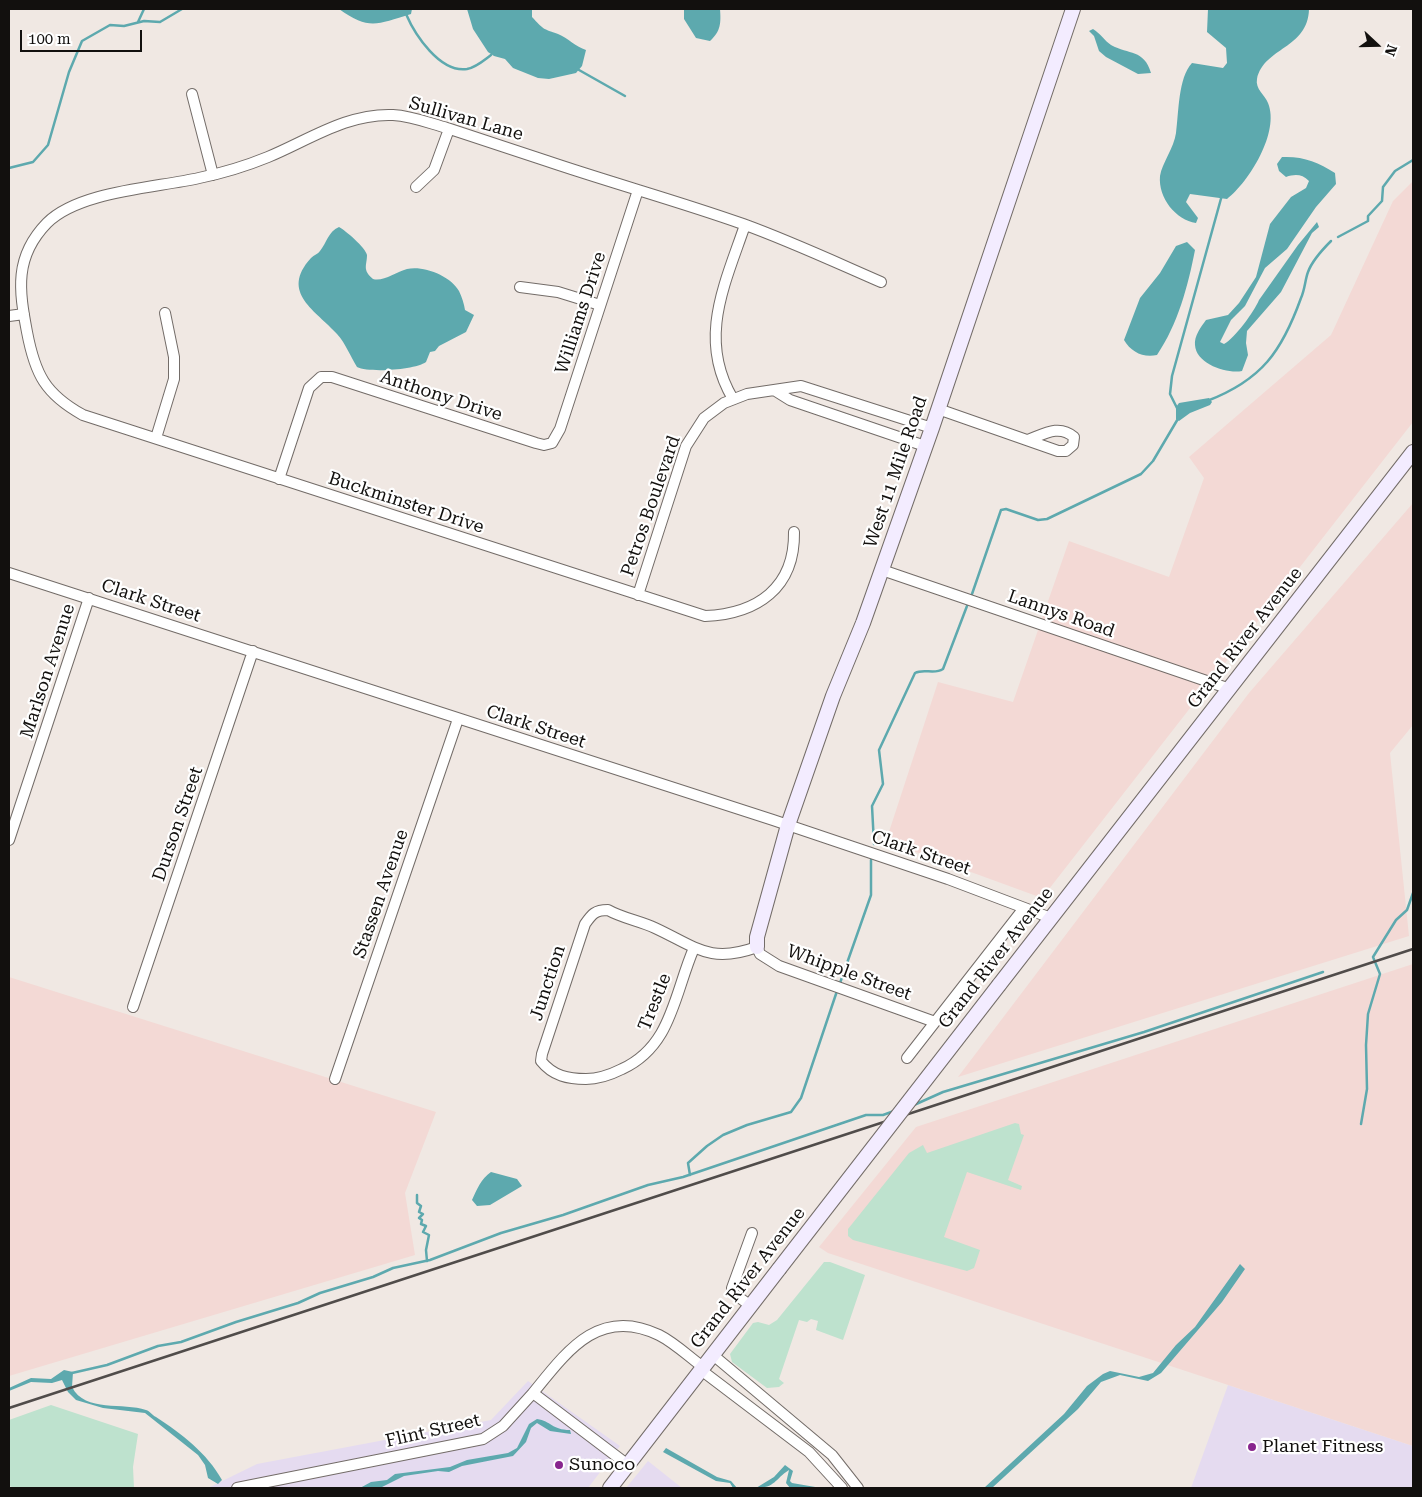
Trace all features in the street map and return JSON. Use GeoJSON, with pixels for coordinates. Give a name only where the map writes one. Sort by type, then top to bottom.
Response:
{"type":"FeatureCollection","features":[{"type":"Feature","properties":{"kind":"main road","name":"West 11 Mile Road"},"geometry":{"type":"LineString","coordinates":[[757,947],[757,937],[788,825],[833,696],[863,623],[926,446],[1073,9]]}},
{"type":"Feature","properties":{"kind":"main road","name":"Grand River Avenue"},"geometry":{"type":"LineString","coordinates":[[610,1488],[1413,452]]}},
{"type":"Feature","properties":{"kind":"street"},"geometry":{"type":"LineString","coordinates":[[192,94],[213,175]]}},
{"type":"Feature","properties":{"kind":"street","name":"Sullivan Lane"},"geometry":{"type":"LineString","coordinates":[[24,314],[20,281],[22,266],[32,243],[48,222],[71,206],[106,196],[213,175],[265,158],[330,127],[355,119],[392,115],[412,118],[449,129],[745,225],[881,282]]}},
{"type":"Feature","properties":{"kind":"street"},"geometry":{"type":"LineString","coordinates":[[416,188],[434,170],[449,129]]}},
{"type":"Feature","properties":{"kind":"street","name":"Williams Drive"},"geometry":{"type":"LineString","coordinates":[[552,443],[557,437],[638,190]]}},
{"type":"Feature","properties":{"kind":"street"},"geometry":{"type":"LineString","coordinates":[[733,399],[719,366],[714,337],[719,303],[745,225]]}},
{"type":"Feature","properties":{"kind":"street"},"geometry":{"type":"LineString","coordinates":[[520,287],[558,292],[600,305]]}},
{"type":"Feature","properties":{"kind":"street"},"geometry":{"type":"LineString","coordinates":[[156,438],[174,378],[174,357],[165,313]]}},
{"type":"Feature","properties":{"kind":"street"},"geometry":{"type":"LineString","coordinates":[[9,316],[24,314]]}},
{"type":"Feature","properties":{"kind":"street","name":"Buckminster Drive"},"geometry":{"type":"LineString","coordinates":[[24,314],[36,371],[56,397],[84,415],[638,596],[705,616],[734,613],[749,608],[781,581],[791,563],[794,549],[794,532]]}},
{"type":"Feature","properties":{"kind":"street","name":"Anthony Drive"},"geometry":{"type":"LineString","coordinates":[[279,478],[310,388],[316,379],[321,377],[332,377],[536,443],[544,445],[552,443]]}},
{"type":"Feature","properties":{"kind":"street","name":"Petros Boulevard"},"geometry":{"type":"LineString","coordinates":[[638,596],[686,446],[704,418],[733,399],[754,393],[801,386],[932,428]]}},
{"type":"Feature","properties":{"kind":"street"},"geometry":{"type":"LineString","coordinates":[[774,390],[790,400],[926,446]]}},
{"type":"Feature","properties":{"kind":"street"},"geometry":{"type":"LineString","coordinates":[[852,421],[859,404]]}},
{"type":"Feature","properties":{"kind":"street"},"geometry":{"type":"LineString","coordinates":[[938,409],[1028,440]]}},
{"type":"Feature","properties":{"kind":"street","name":"Lannys Road"},"geometry":{"type":"LineString","coordinates":[[882,570],[1230,689]]}},
{"type":"Feature","properties":{"kind":"street","name":"Clark Street"},"geometry":{"type":"LineString","coordinates":[[9,572],[788,825],[948,879],[1051,918]]}},
{"type":"Feature","properties":{"kind":"street","name":"Marlson Avenue"},"geometry":{"type":"LineString","coordinates":[[9,840],[89,598]]}},
{"type":"Feature","properties":{"kind":"street","name":"Durson Street"},"geometry":{"type":"LineString","coordinates":[[133,1007],[253,651]]}},
{"type":"Feature","properties":{"kind":"street","name":"Stassen Avenue"},"geometry":{"type":"LineString","coordinates":[[335,1079],[458,719]]}},
{"type":"Feature","properties":{"kind":"street"},"geometry":{"type":"LineString","coordinates":[[908,1058],[1024,908]]}},
{"type":"Feature","properties":{"kind":"street","name":"Junction"},"geometry":{"type":"LineString","coordinates":[[552,1072],[541,1061],[542,1054],[585,924],[593,913],[608,910],[654,928],[694,948]]}},
{"type":"Feature","properties":{"kind":"street"},"geometry":{"type":"LineString","coordinates":[[694,948],[716,954],[729,955],[757,947]]}},
{"type":"Feature","properties":{"kind":"street","name":"Whipple Street"},"geometry":{"type":"LineString","coordinates":[[757,947],[760,954],[779,966],[935,1022]]}},
{"type":"Feature","properties":{"kind":"street","name":"Trestle"},"geometry":{"type":"LineString","coordinates":[[552,1072],[566,1077],[593,1079],[610,1075],[631,1065],[649,1051],[662,1036],[694,948]]}},
{"type":"Feature","properties":{"kind":"street"},"geometry":{"type":"LineString","coordinates":[[751,1306],[732,1293],[732,1288],[752,1233]]}},
{"type":"Feature","properties":{"kind":"street","name":"Flint Street"},"geometry":{"type":"LineString","coordinates":[[237,1488],[483,1439],[503,1426],[580,1340],[600,1330],[620,1327],[641,1328],[661,1336],[809,1452],[842,1488]]}},
{"type":"Feature","properties":{"kind":"street"},"geometry":{"type":"LineString","coordinates":[[713,1355],[825,1450],[858,1488]]}},
{"type":"Feature","properties":{"kind":"street"},"geometry":{"type":"LineString","coordinates":[[533,1393],[628,1465]]}},
{"type":"Feature","properties":{"kind":"shaded area"},"geometry":{"type":"Polygon","coordinates":[[[1413,181],[1413,422],[1042,898],[886,841],[938,682],[1013,702],[1069,541],[1169,577],[1204,478],[1189,457],[1331,335],[1393,201],[1413,181]]]}},
{"type":"Feature","properties":{"kind":"shaded area"},"geometry":{"type":"Polygon","coordinates":[[[1413,503],[1413,725],[1390,753],[1409,936],[958,1077],[1249,693],[1413,503]]]}},
{"type":"Feature","properties":{"kind":"shaded area"},"geometry":{"type":"Polygon","coordinates":[[[1413,964],[1413,1446],[828,1253],[819,1247],[916,1127],[1413,964]]]}},
{"type":"Feature","properties":{"kind":"shaded area"},"geometry":{"type":"Polygon","coordinates":[[[9,977],[436,1112],[405,1193],[415,1255],[9,1376],[9,977]]]}},
{"type":"Feature","properties":{"kind":"shaded area"},"geometry":{"type":"Polygon","coordinates":[[[528,1381],[620,1446],[588,1488],[208,1488],[257,1464],[491,1420],[528,1381]]]}},
{"type":"Feature","properties":{"kind":"shaded area"},"geometry":{"type":"Polygon","coordinates":[[[1228,1385],[1413,1446],[1413,1488],[1191,1488],[1228,1385]]]}},
{"type":"Feature","properties":{"kind":"shaded area"},"geometry":{"type":"Polygon","coordinates":[[[648,1461],[682,1488],[626,1488],[648,1461]]]}},
{"type":"Feature","properties":{"kind":"green space"},"geometry":{"type":"Polygon","coordinates":[[[1015,1123],[1019,1124],[1021,1134],[1024,1135],[1008,1180],[1022,1186],[1021,1190],[967,1172],[944,1237],[980,1250],[974,1268],[967,1271],[853,1240],[848,1236],[848,1229],[909,1153],[923,1145],[927,1153],[1015,1123]]]}},
{"type":"Feature","properties":{"kind":"green space"},"geometry":{"type":"Polygon","coordinates":[[[824,1262],[830,1262],[865,1275],[843,1340],[816,1330],[818,1321],[811,1319],[807,1322],[799,1320],[779,1379],[784,1383],[779,1387],[767,1388],[732,1362],[730,1354],[753,1323],[758,1322],[769,1325],[777,1320],[824,1262]]]}},
{"type":"Feature","properties":{"kind":"green space"},"geometry":{"type":"Polygon","coordinates":[[[51,1405],[138,1434],[133,1467],[134,1488],[15,1488],[9,1486],[9,1420],[51,1405]]]}},
{"type":"Feature","properties":{"kind":"water"},"geometry":{"type":"Polygon","coordinates":[[[339,9],[412,9],[411,14],[390,21],[366,23],[339,9]]]}},
{"type":"Feature","properties":{"kind":"water"},"geometry":{"type":"Polygon","coordinates":[[[467,9],[532,9],[532,17],[546,30],[562,36],[586,50],[582,66],[576,73],[549,79],[538,78],[513,68],[505,59],[488,52],[473,29],[467,9]]]}},
{"type":"Feature","properties":{"kind":"water"},"geometry":{"type":"Polygon","coordinates":[[[684,9],[720,9],[719,27],[710,41],[696,38],[684,19],[684,9]]]}},
{"type":"Feature","properties":{"kind":"water"},"geometry":{"type":"Polygon","coordinates":[[[1208,9],[1309,9],[1307,22],[1301,32],[1294,40],[1268,60],[1261,68],[1257,79],[1257,86],[1267,100],[1271,115],[1266,142],[1253,169],[1236,191],[1227,199],[1190,194],[1186,202],[1198,218],[1196,223],[1175,213],[1170,207],[1162,192],[1160,176],[1175,139],[1180,96],[1187,69],[1192,63],[1223,68],[1227,63],[1226,48],[1207,32],[1208,9]]]}},
{"type":"Feature","properties":{"kind":"water"},"geometry":{"type":"Polygon","coordinates":[[[1093,29],[1111,45],[1140,56],[1148,65],[1151,73],[1138,74],[1106,57],[1099,51],[1094,36],[1089,31],[1093,29]]]}},
{"type":"Feature","properties":{"kind":"water"},"geometry":{"type":"Polygon","coordinates":[[[1282,157],[1310,160],[1322,166],[1335,173],[1336,184],[1316,207],[1287,249],[1265,268],[1245,306],[1231,320],[1220,342],[1224,344],[1244,324],[1298,245],[1317,222],[1319,227],[1312,233],[1281,292],[1247,331],[1248,355],[1242,371],[1228,371],[1213,366],[1201,358],[1195,345],[1196,338],[1206,320],[1228,315],[1239,303],[1256,277],[1270,224],[1291,197],[1306,188],[1309,181],[1304,177],[1295,175],[1286,177],[1279,171],[1277,164],[1282,157]]]}},
{"type":"Feature","properties":{"kind":"water"},"geometry":{"type":"Polygon","coordinates":[[[339,227],[366,252],[366,270],[373,279],[381,279],[403,270],[414,268],[428,270],[450,281],[459,291],[465,310],[474,315],[466,332],[439,346],[435,351],[430,352],[426,362],[420,365],[402,369],[381,370],[357,367],[340,338],[304,301],[300,291],[299,281],[302,270],[311,258],[320,251],[332,232],[339,227]]]}},
{"type":"Feature","properties":{"kind":"water"},"geometry":{"type":"Polygon","coordinates":[[[1187,242],[1195,250],[1185,291],[1171,331],[1157,355],[1142,355],[1130,348],[1124,340],[1140,298],[1160,273],[1176,246],[1187,242]]]}},
{"type":"Feature","properties":{"kind":"water"},"geometry":{"type":"Polygon","coordinates":[[[1209,398],[1212,402],[1210,405],[1190,413],[1179,421],[1176,419],[1176,407],[1179,403],[1209,398]]]}},
{"type":"Feature","properties":{"kind":"water"},"geometry":{"type":"Polygon","coordinates":[[[491,1172],[517,1179],[522,1186],[490,1205],[477,1206],[472,1200],[482,1181],[491,1172]]]}},
{"type":"Feature","properties":{"kind":"water"},"geometry":{"type":"Polygon","coordinates":[[[1240,1264],[1245,1269],[1222,1302],[1161,1373],[1148,1381],[1120,1375],[1101,1382],[1078,1409],[992,1488],[984,1488],[1064,1414],[1087,1386],[1103,1374],[1110,1371],[1139,1377],[1153,1373],[1176,1345],[1195,1327],[1240,1264]]]}},
{"type":"Feature","properties":{"kind":"water"},"geometry":{"type":"Polygon","coordinates":[[[64,1370],[73,1372],[72,1387],[78,1395],[86,1400],[95,1404],[149,1411],[193,1445],[209,1461],[222,1480],[218,1484],[208,1478],[205,1465],[198,1455],[145,1413],[103,1408],[76,1400],[68,1392],[62,1380],[52,1383],[31,1382],[9,1391],[9,1388],[31,1378],[51,1379],[64,1370]]]}},
{"type":"Feature","properties":{"kind":"water"},"geometry":{"type":"Polygon","coordinates":[[[537,1419],[559,1429],[570,1430],[571,1434],[550,1431],[537,1423],[531,1428],[526,1442],[513,1456],[462,1466],[449,1472],[438,1471],[404,1476],[382,1487],[360,1488],[371,1482],[387,1480],[395,1474],[450,1467],[467,1460],[508,1453],[517,1448],[529,1424],[537,1419]]]}},
{"type":"Feature","properties":{"kind":"water"},"geometry":{"type":"Polygon","coordinates":[[[666,1448],[717,1477],[731,1481],[737,1488],[733,1488],[730,1483],[716,1481],[663,1452],[666,1448]]]}},
{"type":"Feature","properties":{"kind":"water"},"geometry":{"type":"Polygon","coordinates":[[[785,1465],[793,1471],[790,1481],[792,1483],[821,1488],[790,1488],[786,1483],[789,1470],[771,1485],[756,1488],[774,1477],[785,1465]]]}},
{"type":"Feature","properties":{"kind":"waterway"},"geometry":{"type":"LineString","coordinates":[[138,22],[144,9]]}},
{"type":"Feature","properties":{"kind":"waterway"},"geometry":{"type":"LineString","coordinates":[[9,168],[33,162],[48,145],[69,72],[82,41],[110,25],[124,26],[144,21],[160,22],[182,9]]}},
{"type":"Feature","properties":{"kind":"waterway"},"geometry":{"type":"LineString","coordinates":[[406,14],[422,42],[438,59],[447,65],[457,69],[467,69],[477,65],[491,55]]}},
{"type":"Feature","properties":{"kind":"waterway"},"geometry":{"type":"LineString","coordinates":[[579,70],[625,96]]}},
{"type":"Feature","properties":{"kind":"waterway"},"geometry":{"type":"LineString","coordinates":[[1338,237],[1368,221],[1368,216],[1382,201],[1383,187],[1395,171],[1413,160]]}},
{"type":"Feature","properties":{"kind":"waterway"},"geometry":{"type":"LineString","coordinates":[[1177,408],[1170,394],[1172,376],[1222,195]]}},
{"type":"Feature","properties":{"kind":"waterway"},"geometry":{"type":"LineString","coordinates":[[1207,401],[1242,384],[1268,362],[1286,334],[1294,317],[1310,268],[1318,255],[1331,241]]}},
{"type":"Feature","properties":{"kind":"waterway"},"geometry":{"type":"LineString","coordinates":[[972,594],[1001,510],[1006,509],[1038,520],[1047,519],[1141,474],[1153,461],[1179,417]]}},
{"type":"Feature","properties":{"kind":"waterway"},"geometry":{"type":"LineString","coordinates":[[874,844],[872,806],[883,784],[879,750],[915,673],[940,671],[943,669],[967,606]]}},
{"type":"Feature","properties":{"kind":"waterway"},"geometry":{"type":"LineString","coordinates":[[840,983],[871,895],[871,860]]}},
{"type":"Feature","properties":{"kind":"waterway"},"geometry":{"type":"LineString","coordinates":[[1361,1124],[1367,1089],[1366,1045],[1368,1014],[1380,974],[1373,957],[1396,920],[1407,910],[1413,893]]}},
{"type":"Feature","properties":{"kind":"waterway"},"geometry":{"type":"LineString","coordinates":[[914,1105],[943,1092],[1144,1032],[1323,972]]}},
{"type":"Feature","properties":{"kind":"waterway"},"geometry":{"type":"LineString","coordinates":[[690,1175],[688,1163],[723,1135],[747,1125],[791,1112],[801,1098],[837,991]]}},
{"type":"Feature","properties":{"kind":"waterway"},"geometry":{"type":"LineString","coordinates":[[72,1373],[107,1365],[158,1346],[181,1342],[236,1322],[298,1303],[320,1293],[373,1277],[393,1268],[430,1260],[501,1233],[563,1215],[648,1185],[683,1177],[866,1115],[883,1115],[894,1111]]}},
{"type":"Feature","properties":{"kind":"waterway"},"geometry":{"type":"LineString","coordinates":[[417,1195],[417,1203],[421,1206],[419,1212],[423,1214],[419,1218],[422,1220],[421,1224],[426,1226],[423,1232],[429,1235],[426,1250],[427,1261]]}},
{"type":"Feature","properties":{"kind":"railway"},"geometry":{"type":"LineString","coordinates":[[9,1408],[1413,949]]}},
{"type":"Feature","properties":{"kind":"place","name":"Planet Fitness"},"geometry":{"type":"Point","coordinates":[1252,1447]}},
{"type":"Feature","properties":{"kind":"place","name":"Sunoco"},"geometry":{"type":"Point","coordinates":[559,1465]}}]}
